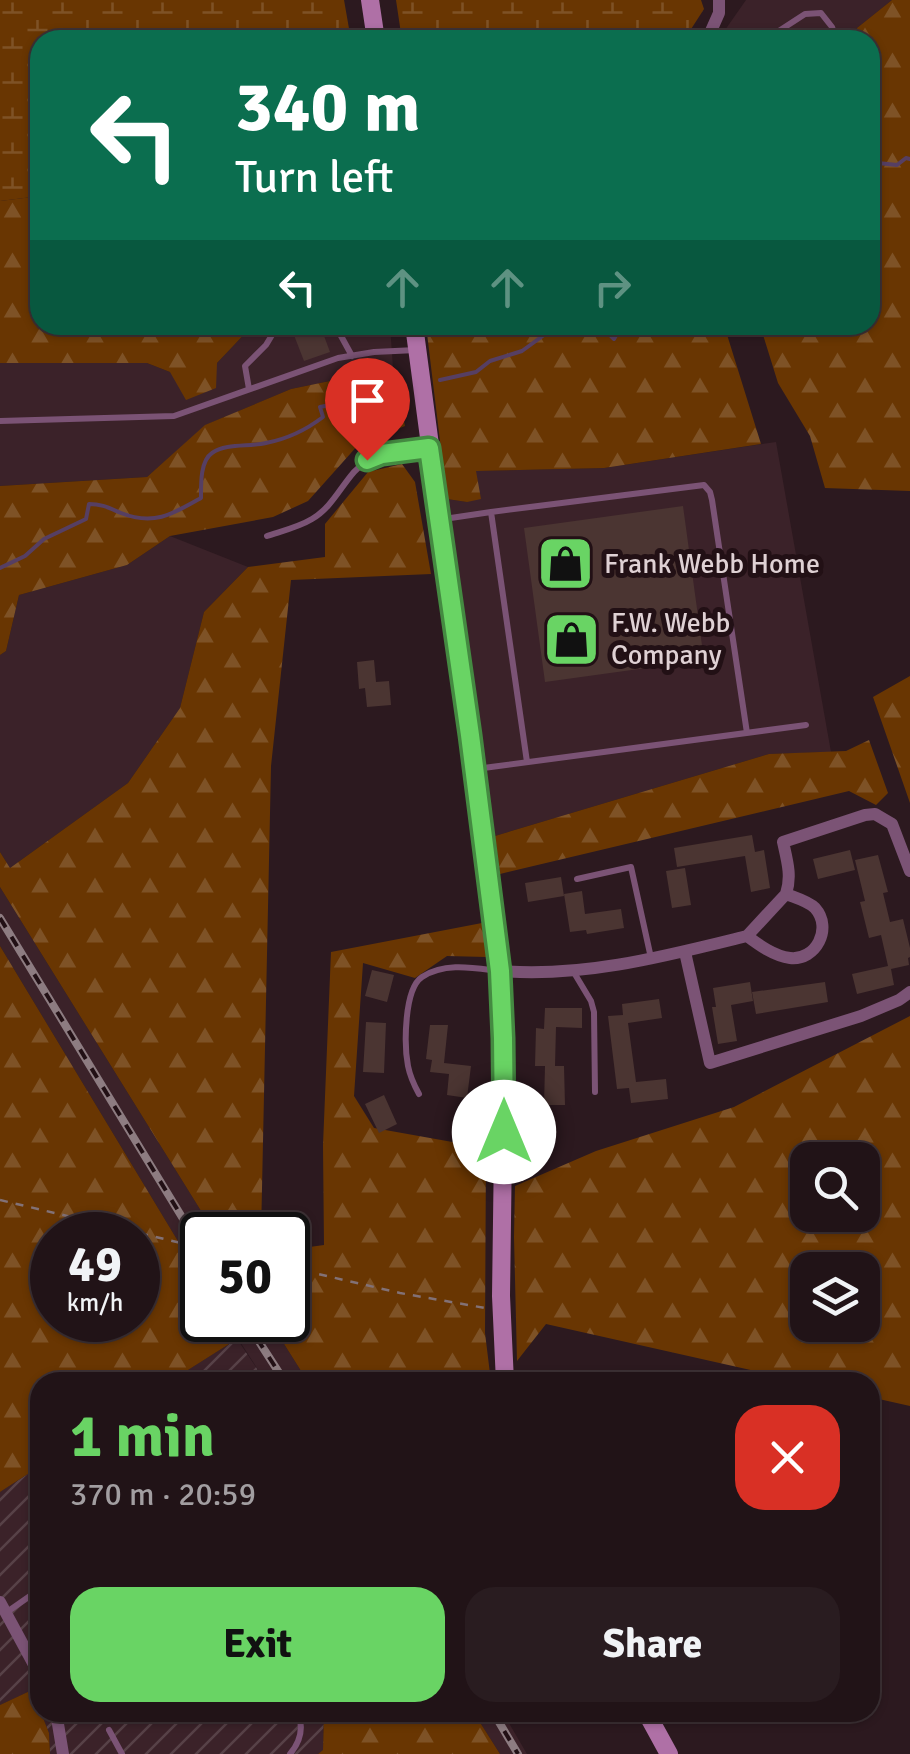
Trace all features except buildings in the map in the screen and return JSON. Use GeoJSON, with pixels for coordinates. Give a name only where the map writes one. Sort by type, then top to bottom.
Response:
{"type":"FeatureCollection","features":[{"type":"Feature","properties":{"kind":"main road"},"geometry":{"type":"LineString","coordinates":[[370,0],[374,30]]}},
{"type":"Feature","properties":{"kind":"main road"},"geometry":{"type":"LineString","coordinates":[[415,335],[500,971],[504,1372]]}},
{"type":"Feature","properties":{"kind":"main road"},"geometry":{"type":"LineString","coordinates":[[651,1722],[669,1754]]}},
{"type":"Feature","properties":{"kind":"street"},"geometry":{"type":"LineString","coordinates":[[711,30],[719,0]]}},
{"type":"Feature","properties":{"kind":"street"},"geometry":{"type":"LineString","coordinates":[[500,971],[572,970],[651,959],[747,936],[786,894],[790,884],[784,842],[866,815],[884,817],[892,824],[910,872]]}},
{"type":"Feature","properties":{"kind":"street"},"geometry":{"type":"LineString","coordinates":[[747,936],[790,958],[800,958],[816,947],[824,928],[822,918],[808,902],[786,894]]}},
{"type":"Feature","properties":{"kind":"street"},"geometry":{"type":"LineString","coordinates":[[685,952],[710,1063],[861,1016],[910,992]]}},
{"type":"Feature","properties":{"kind":"street"},"geometry":{"type":"LineString","coordinates":[[3,1607],[30,1657]]}},
{"type":"Feature","properties":{"kind":"street"},"geometry":{"type":"LineString","coordinates":[[58,1722],[63,1754]]}},
{"type":"Feature","properties":{"kind":"lane"},"geometry":{"type":"LineString","coordinates":[[781,30],[805,14],[820,13],[833,30]]}},
{"type":"Feature","properties":{"kind":"lane"},"geometry":{"type":"LineString","coordinates":[[249,389],[245,366],[272,335]]}},
{"type":"Feature","properties":{"kind":"lane"},"geometry":{"type":"LineString","coordinates":[[340,335],[352,356]]}},
{"type":"Feature","properties":{"kind":"lane"},"geometry":{"type":"LineString","coordinates":[[0,421],[174,416],[338,358],[417,350]]}},
{"type":"Feature","properties":{"kind":"lane"},"geometry":{"type":"LineString","coordinates":[[267,536],[312,519],[367,460],[382,454],[429,448]]}},
{"type":"Feature","properties":{"kind":"lane"},"geometry":{"type":"LineString","coordinates":[[440,519],[704,485],[712,500],[747,732]]}},
{"type":"Feature","properties":{"kind":"lane"},"geometry":{"type":"LineString","coordinates":[[490,512],[526,762]]}},
{"type":"Feature","properties":{"kind":"lane"},"geometry":{"type":"LineString","coordinates":[[474,769],[806,725]]}},
{"type":"Feature","properties":{"kind":"lane"},"geometry":{"type":"LineString","coordinates":[[576,879],[632,866],[651,959]]}},
{"type":"Feature","properties":{"kind":"lane"},"geometry":{"type":"LineString","coordinates":[[419,1094],[411,1079],[406,1038],[416,983],[438,970],[500,971]]}},
{"type":"Feature","properties":{"kind":"lane"},"geometry":{"type":"LineString","coordinates":[[572,970],[594,1012],[594,1092]]}},
{"type":"Feature","properties":{"kind":"lane"},"geometry":{"type":"LineString","coordinates":[[3,1607],[30,1594]]}},
{"type":"Feature","properties":{"kind":"lane"},"geometry":{"type":"LineString","coordinates":[[290,1754],[302,1731],[300,1722]]}},
{"type":"Feature","properties":{"kind":"lane"},"geometry":{"type":"LineString","coordinates":[[109,1730],[122,1754]]}},
{"type":"Feature","properties":{"kind":"path"},"geometry":{"type":"LineString","coordinates":[[0,1200],[180,1243]]}},
{"type":"Feature","properties":{"kind":"path"},"geometry":{"type":"LineString","coordinates":[[310,1272],[400,1293],[501,1309]]}},
{"type":"Feature","properties":{"kind":"shaded area"},"geometry":{"type":"Polygon","coordinates":[[[746,0],[892,0],[857,30],[725,30],[746,0]]]}},
{"type":"Feature","properties":{"kind":"shaded area"},"geometry":{"type":"Polygon","coordinates":[[[244,335],[391,335],[393,368],[291,389],[206,425],[147,477],[0,486],[0,363],[147,363],[170,372],[217,363],[244,335]]]}},
{"type":"Feature","properties":{"kind":"shaded area"},"geometry":{"type":"Polygon","coordinates":[[[776,442],[831,752],[769,754],[495,836],[447,499],[467,502],[475,471],[604,468],[776,442]]]}},
{"type":"Feature","properties":{"kind":"shaded area"},"geometry":{"type":"Polygon","coordinates":[[[170,536],[248,567],[204,612],[180,708],[128,783],[10,868],[0,852],[0,655],[6,651],[19,595],[127,565],[170,536]]]}},
{"type":"Feature","properties":{"kind":"shaded area"},"geometry":{"type":"Polygon","coordinates":[[[0,887],[202,1212],[180,1212],[180,1245],[0,946],[0,887]]]}},
{"type":"Feature","properties":{"kind":"shaded area"},"geometry":{"type":"Polygon","coordinates":[[[232,1342],[239,1342],[259,1372],[185,1372],[232,1342]]]}},
{"type":"Feature","properties":{"kind":"shaded area"},"geometry":{"type":"Polygon","coordinates":[[[240,1342],[283,1342],[302,1372],[260,1372],[240,1342]]]}},
{"type":"Feature","properties":{"kind":"shaded area"},"geometry":{"type":"Polygon","coordinates":[[[30,1472],[30,1691],[0,1705],[0,1492],[30,1472]]]}},
{"type":"Feature","properties":{"kind":"shaded area"},"geometry":{"type":"Polygon","coordinates":[[[45,1722],[324,1722],[323,1750],[318,1754],[50,1754],[45,1722]]]}},
{"type":"Feature","properties":{"kind":"shaded area"},"geometry":{"type":"Polygon","coordinates":[[[480,1722],[508,1722],[527,1754],[500,1754],[480,1722]]]}},
{"type":"Feature","properties":{"kind":"green space"},"geometry":{"type":"Polygon","coordinates":[[[0,0],[344,0],[349,30],[30,30],[30,197],[0,201],[0,0]]]}},
{"type":"Feature","properties":{"kind":"green space"},"geometry":{"type":"Polygon","coordinates":[[[396,0],[701,0],[704,9],[690,30],[400,30],[396,0]]]}},
{"type":"Feature","properties":{"kind":"green space"},"geometry":{"type":"Polygon","coordinates":[[[892,0],[910,0],[910,491],[825,488],[810,436],[778,383],[763,335],[880,335],[880,30],[857,28],[892,0]]]}},
{"type":"Feature","properties":{"kind":"green space"},"geometry":{"type":"Polygon","coordinates":[[[30,197],[30,335],[244,335],[217,363],[216,388],[186,400],[170,372],[147,363],[0,363],[0,201],[30,197]]]}},
{"type":"Feature","properties":{"kind":"green space"},"geometry":{"type":"Polygon","coordinates":[[[427,335],[727,335],[761,444],[604,468],[476,471],[481,499],[447,499],[427,335]]]}},
{"type":"Feature","properties":{"kind":"green space"},"geometry":{"type":"Polygon","coordinates":[[[393,368],[405,426],[359,444],[308,501],[273,517],[170,536],[127,565],[19,595],[6,651],[0,655],[0,486],[147,477],[205,425],[291,389],[393,368]]]}},
{"type":"Feature","properties":{"kind":"green space"},"geometry":{"type":"Polygon","coordinates":[[[402,464],[415,482],[431,574],[291,580],[271,766],[261,1212],[202,1212],[0,887],[0,852],[10,868],[128,783],[180,708],[204,612],[248,567],[325,557],[325,524],[368,472],[402,464]]]}},
{"type":"Feature","properties":{"kind":"green space"},"geometry":{"type":"Polygon","coordinates":[[[910,676],[910,803],[873,697],[910,676]]]}},
{"type":"Feature","properties":{"kind":"green space"},"geometry":{"type":"Polygon","coordinates":[[[869,740],[888,793],[876,805],[849,791],[500,874],[495,836],[769,754],[846,751],[869,740]]]}},
{"type":"Feature","properties":{"kind":"green space"},"geometry":{"type":"Polygon","coordinates":[[[482,923],[487,957],[447,956],[415,978],[363,963],[354,1096],[374,1128],[486,1148],[485,1333],[490,1372],[302,1372],[283,1342],[310,1342],[310,1247],[324,1245],[323,1145],[331,952],[482,923]]]}},
{"type":"Feature","properties":{"kind":"green space"},"geometry":{"type":"Polygon","coordinates":[[[0,946],[180,1245],[180,1342],[232,1342],[185,1372],[30,1372],[30,1472],[0,1492],[0,946]]]}},
{"type":"Feature","properties":{"kind":"green space"},"geometry":{"type":"Polygon","coordinates":[[[910,1016],[910,1406],[880,1399],[880,1372],[760,1372],[546,1324],[517,1361],[515,1186],[596,1151],[734,1107],[910,1016]]]}},
{"type":"Feature","properties":{"kind":"green space"},"geometry":{"type":"Polygon","coordinates":[[[30,1691],[30,1722],[45,1722],[50,1754],[0,1754],[0,1705],[30,1691]]]}},
{"type":"Feature","properties":{"kind":"green space"},"geometry":{"type":"Polygon","coordinates":[[[324,1722],[480,1722],[500,1754],[318,1754],[323,1750],[324,1722]]]}},
{"type":"Feature","properties":{"kind":"waterway"},"geometry":{"type":"LineString","coordinates":[[880,163],[897,165],[910,159]]}},
{"type":"Feature","properties":{"kind":"waterway"},"geometry":{"type":"LineString","coordinates":[[440,380],[476,372],[490,361],[522,351],[544,335]]}},
{"type":"Feature","properties":{"kind":"waterway"},"geometry":{"type":"LineString","coordinates":[[610,335],[614,339],[616,335]]}},
{"type":"Feature","properties":{"kind":"waterway"},"geometry":{"type":"LineString","coordinates":[[0,568],[25,556],[44,539],[86,519],[89,504],[133,517],[153,518],[172,513],[201,498],[202,474],[212,453],[289,436],[323,417],[320,407],[335,404],[347,409],[359,392],[391,397]]}},
{"type":"Feature","properties":{"kind":"railway"},"geometry":{"type":"LineString","coordinates":[[0,918],[180,1214]]}},
{"type":"Feature","properties":{"kind":"railway"},"geometry":{"type":"LineString","coordinates":[[259,1342],[279,1372]]}},
{"type":"Feature","properties":{"kind":"railway"},"geometry":{"type":"LineString","coordinates":[[499,1722],[518,1754]]}},
{"type":"Feature","properties":{"kind":"place","name":"Frank Webb Home"},"geometry":{"type":"Point","coordinates":[565,564]}},
{"type":"Feature","properties":{"kind":"place","name":"F.W. Webb Company"},"geometry":{"type":"Point","coordinates":[572,639]}},
{"type":"Feature","properties":{"kind":"route"},"geometry":{"type":"LineString","coordinates":[[367,460],[413,448],[429,448],[500,971],[504,1132]]}}]}
